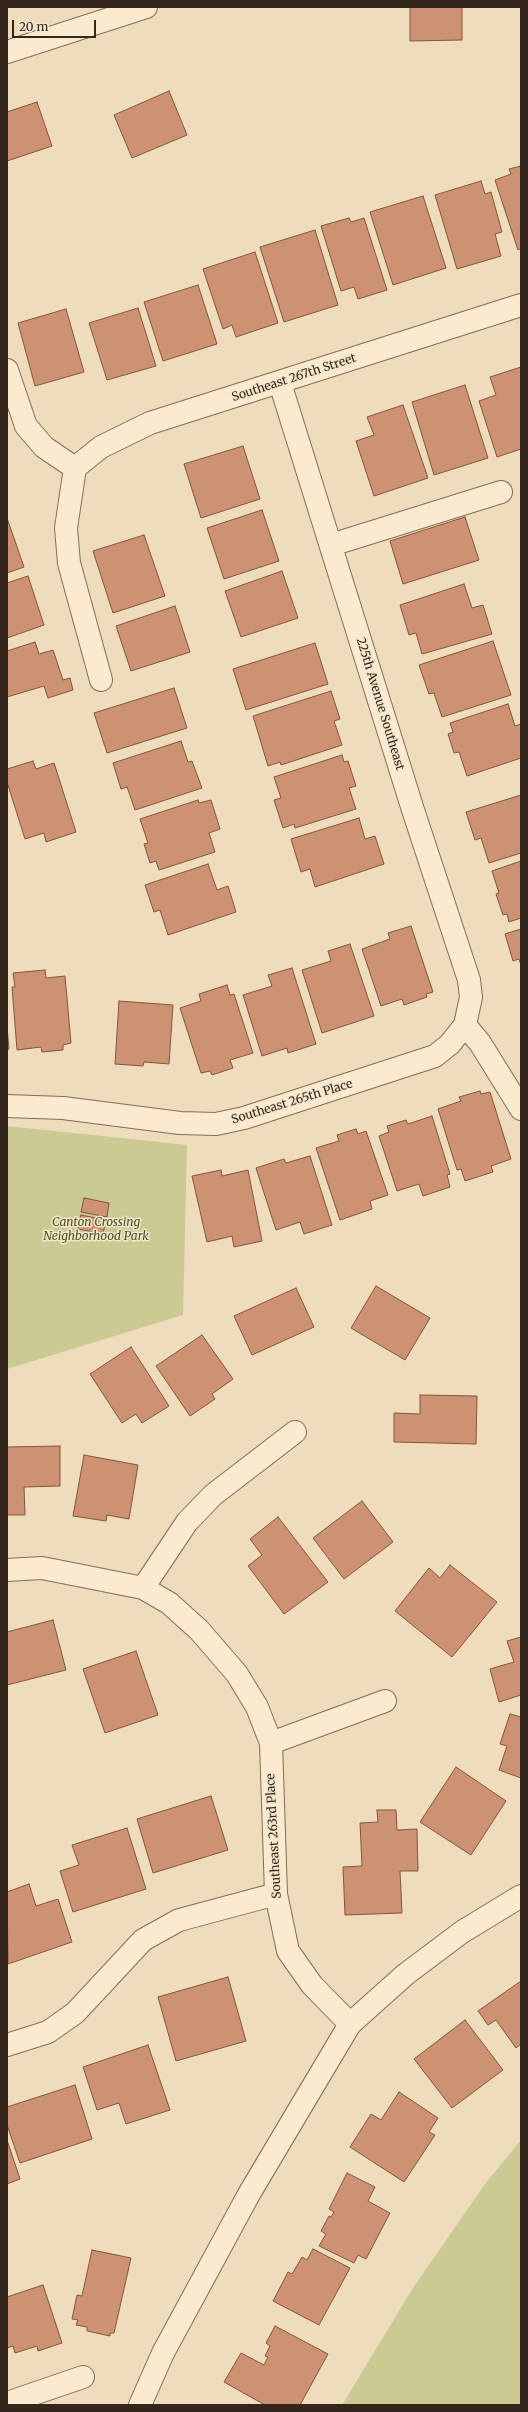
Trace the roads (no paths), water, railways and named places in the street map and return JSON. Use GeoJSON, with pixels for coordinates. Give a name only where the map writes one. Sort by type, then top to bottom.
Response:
{"type":"FeatureCollection","features":[{"type":"Feature","properties":{"kind":"street"},"geometry":{"type":"LineString","coordinates":[[7,52],[98,14],[146,7]]}},
{"type":"Feature","properties":{"kind":"street","name":"Southeast 267th Street"},"geometry":{"type":"LineString","coordinates":[[75,468],[100,447],[150,423],[280,383],[521,305]]}},
{"type":"Feature","properties":{"kind":"street"},"geometry":{"type":"LineString","coordinates":[[7,370],[26,426],[44,447],[75,468],[66,528],[69,563],[101,680]]}},
{"type":"Feature","properties":{"kind":"street","name":"225th Avenue Southeast"},"geometry":{"type":"LineString","coordinates":[[280,383],[411,803],[469,980],[471,997],[465,1025]]}},
{"type":"Feature","properties":{"kind":"street"},"geometry":{"type":"LineString","coordinates":[[331,545],[501,492]]}},
{"type":"Feature","properties":{"kind":"street"},"geometry":{"type":"LineString","coordinates":[[465,1025],[480,1043],[521,1109]]}},
{"type":"Feature","properties":{"kind":"street","name":"Southeast 265th Place"},"geometry":{"type":"LineString","coordinates":[[7,1106],[63,1108],[180,1123],[216,1124],[244,1118],[435,1056],[450,1044],[465,1025]]}},
{"type":"Feature","properties":{"kind":"street"},"geometry":{"type":"LineString","coordinates":[[143,1588],[187,1522],[213,1495],[295,1432]]}},
{"type":"Feature","properties":{"kind":"street","name":"Southeast 263rd Place"},"geometry":{"type":"LineString","coordinates":[[7,1570],[42,1568],[143,1588],[169,1602],[184,1616],[237,1674],[257,1707],[270,1743],[276,1894],[288,1951],[294,1962],[312,1985],[350,2024]]}},
{"type":"Feature","properties":{"kind":"street"},"geometry":{"type":"LineString","coordinates":[[270,1743],[385,1701]]}},
{"type":"Feature","properties":{"kind":"street"},"geometry":{"type":"LineString","coordinates":[[7,2045],[48,2032],[75,2013],[143,1940],[179,1920],[276,1894]]}},
{"type":"Feature","properties":{"kind":"street"},"geometry":{"type":"LineString","coordinates":[[140,2405],[163,2353],[249,2194],[350,2024],[406,1974],[462,1932],[521,1896]]}},
{"type":"Feature","properties":{"kind":"street"},"geometry":{"type":"LineString","coordinates":[[7,2403],[83,2377]]}},
{"type":"Feature","properties":{"kind":"park label","name":"Canton Crossing Neighborhood Park"},"geometry":{"type":"Point","coordinates":[96,1230]}}]}
